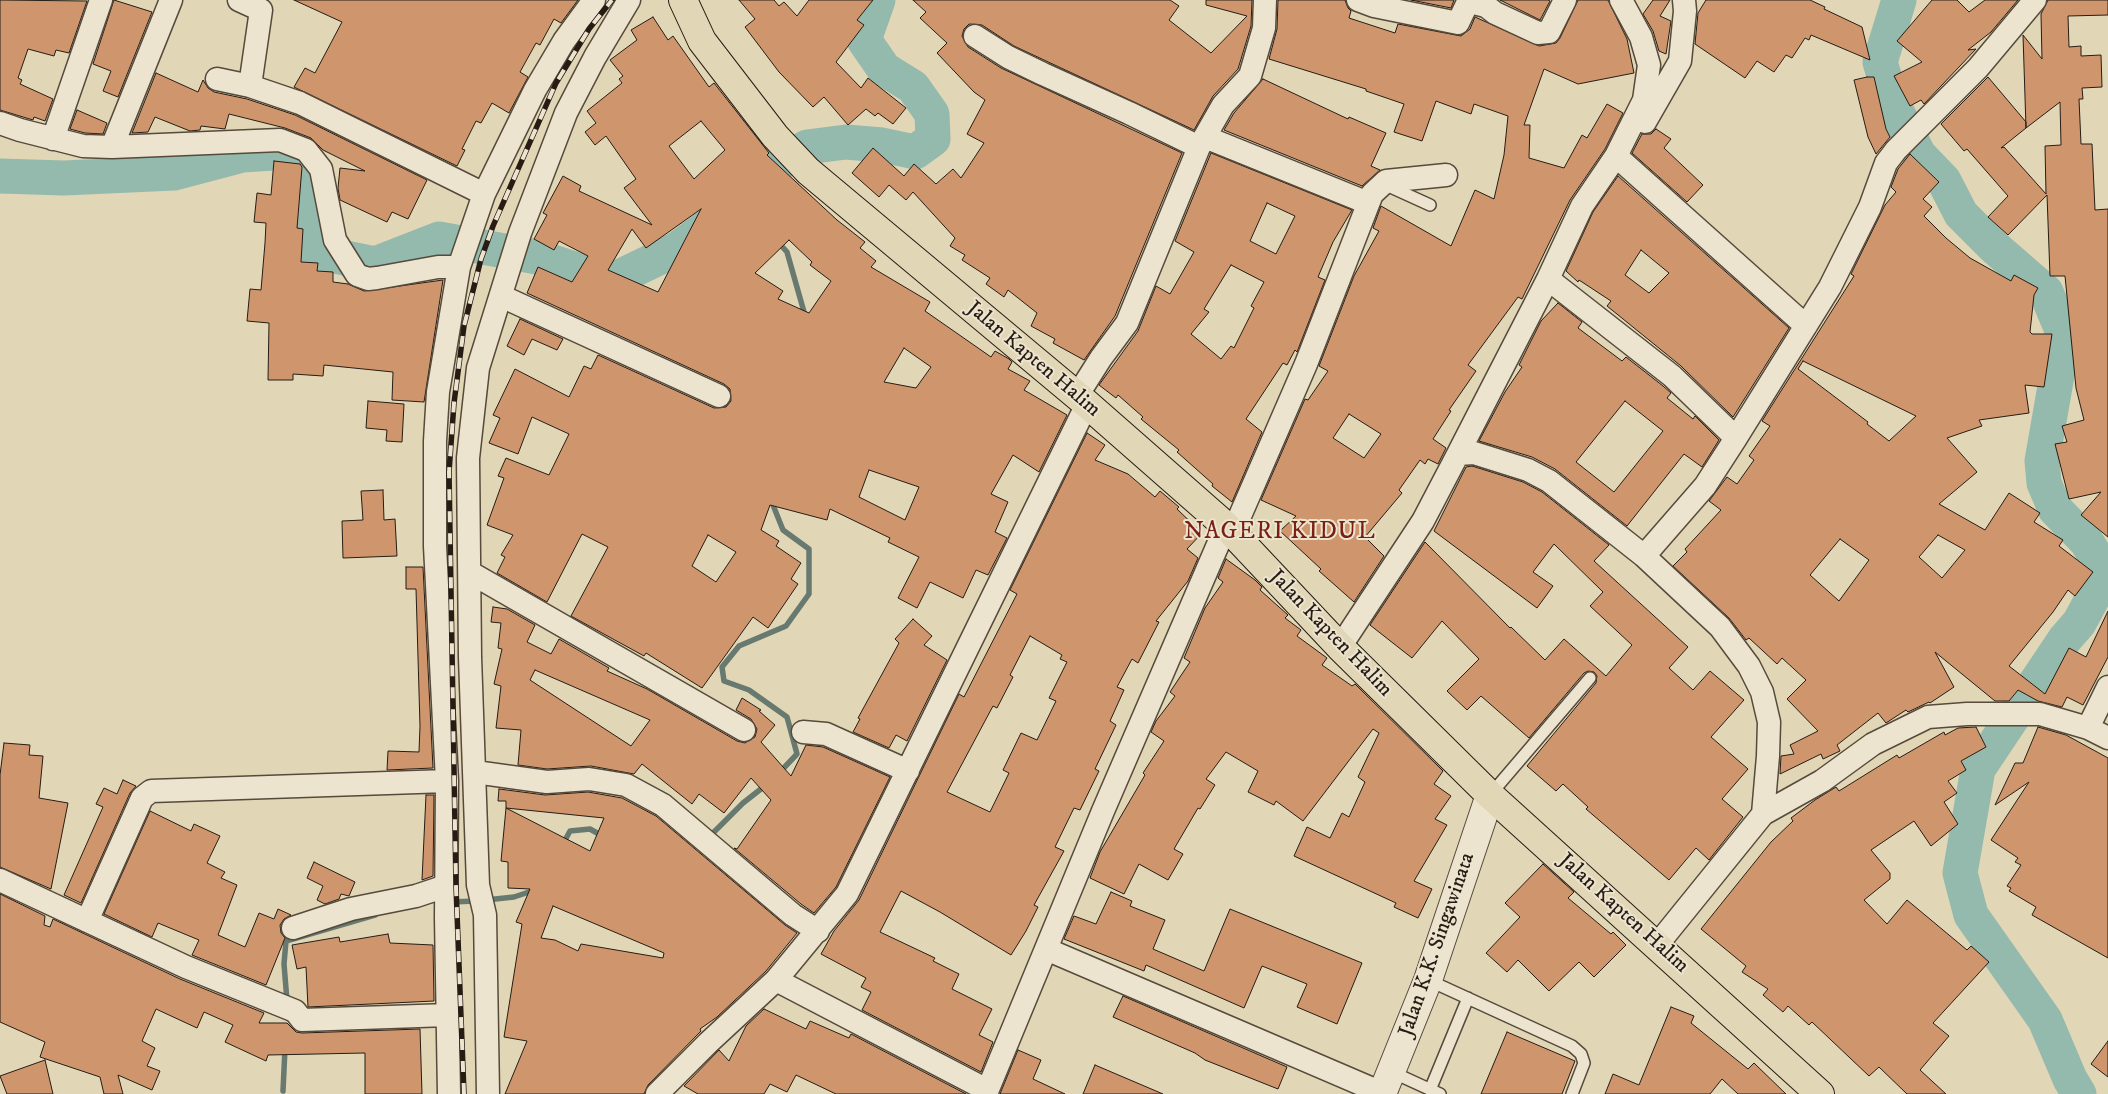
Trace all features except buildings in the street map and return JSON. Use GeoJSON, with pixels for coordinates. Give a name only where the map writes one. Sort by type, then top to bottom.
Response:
{"type":"FeatureCollection","features":[{"type":"Feature","properties":{"kind":"main road","name":"Jalan Kapten Halim"},"geometry":{"type":"LineString","coordinates":[[683,0],[702,41],[775,136],[808,171],[1082,400],[1229,529],[1340,647],[1490,795],[1820,1094]]}},
{"type":"Feature","properties":{"kind":"street"},"geometry":{"type":"LineString","coordinates":[[53,139],[101,0]]}},
{"type":"Feature","properties":{"kind":"street"},"geometry":{"type":"LineString","coordinates":[[112,147],[170,0]]}},
{"type":"Feature","properties":{"kind":"street"},"geometry":{"type":"LineString","coordinates":[[239,0],[261,10],[250,86]]}},
{"type":"Feature","properties":{"kind":"street"},"geometry":{"type":"LineString","coordinates":[[449,1094],[446,900],[447,781],[435,546],[435,441],[438,392],[461,259],[484,194],[535,90],[564,41],[594,0]]}},
{"type":"Feature","properties":{"kind":"street"},"geometry":{"type":"LineString","coordinates":[[488,1094],[485,915],[478,885],[470,657],[468,458],[478,368],[520,233],[566,113],[599,49],[629,0]]}},
{"type":"Feature","properties":{"kind":"street"},"geometry":{"type":"LineString","coordinates":[[657,1094],[708,1043],[776,980],[847,894],[1052,472],[1100,358],[1127,323],[1202,142],[1223,105],[1250,76],[1264,28],[1265,0]]}},
{"type":"Feature","properties":{"kind":"street"},"geometry":{"type":"LineString","coordinates":[[1358,0],[1374,6],[1458,23],[1467,4],[1474,3],[1486,6],[1495,13],[1538,33],[1549,32],[1565,0]]}},
{"type":"Feature","properties":{"kind":"street"},"geometry":{"type":"LineString","coordinates":[[1619,159],[1644,100],[1649,65],[1641,37],[1621,0]]}},
{"type":"Feature","properties":{"kind":"street"},"geometry":{"type":"LineString","coordinates":[[1340,647],[1423,521],[1548,279],[1582,206],[1619,159],[1680,61],[1685,11],[1684,0]]}},
{"type":"Feature","properties":{"kind":"street"},"geometry":{"type":"LineString","coordinates":[[1644,556],[1705,486],[1806,326],[1849,251],[1870,207],[1886,163],[1896,150],[1978,68],[2034,0]]}},
{"type":"Feature","properties":{"kind":"street"},"geometry":{"type":"LineString","coordinates":[[974,36],[1008,57],[1130,113],[1202,142],[1368,203]]}},
{"type":"Feature","properties":{"kind":"street"},"geometry":{"type":"LineString","coordinates":[[217,78],[250,86],[300,103],[484,194]]}},
{"type":"Feature","properties":{"kind":"street"},"geometry":{"type":"LineString","coordinates":[[0,123],[83,146],[112,147],[280,140],[306,150],[320,169],[335,240],[357,275],[368,279],[438,266],[461,259]]}},
{"type":"Feature","properties":{"kind":"street"},"geometry":{"type":"LineString","coordinates":[[1619,159],[1806,326]]}},
{"type":"Feature","properties":{"kind":"street"},"geometry":{"type":"LineString","coordinates":[[776,980],[986,1092],[1103,811],[1229,529],[1306,364],[1368,203],[1382,183],[1446,175]]}},
{"type":"Feature","properties":{"kind":"street"},"geometry":{"type":"LineString","coordinates":[[1548,279],[1672,376],[1736,438]]}},
{"type":"Feature","properties":{"kind":"street"},"geometry":{"type":"LineString","coordinates":[[501,296],[720,396]]}},
{"type":"Feature","properties":{"kind":"street"},"geometry":{"type":"LineString","coordinates":[[1458,454],[1474,453],[1496,459],[1528,470],[1549,481],[1644,556],[1720,627],[1749,666],[1762,692],[1769,722],[1768,756],[1762,814]]}},
{"type":"Feature","properties":{"kind":"street"},"geometry":{"type":"LineString","coordinates":[[470,573],[744,730]]}},
{"type":"Feature","properties":{"kind":"street"},"geometry":{"type":"LineString","coordinates":[[2088,728],[2108,687]]}},
{"type":"Feature","properties":{"kind":"street"},"geometry":{"type":"LineString","coordinates":[[1657,945],[1762,814],[1822,781],[1873,744],[1928,717],[1968,714],[2040,714],[2088,728],[2108,738]]}},
{"type":"Feature","properties":{"kind":"street"},"geometry":{"type":"LineString","coordinates":[[803,732],[826,734],[908,771]]}},
{"type":"Feature","properties":{"kind":"street"},"geometry":{"type":"LineString","coordinates":[[475,772],[547,782],[589,779],[626,785],[663,805],[793,915],[818,931]]}},
{"type":"Feature","properties":{"kind":"street"},"geometry":{"type":"LineString","coordinates":[[87,921],[142,798],[151,791],[447,781]]}},
{"type":"Feature","properties":{"kind":"street","name":"Jalan K.K. Singawinata"},"geometry":{"type":"LineString","coordinates":[[1385,1086],[1428,980],[1490,795]]}},
{"type":"Feature","properties":{"kind":"street"},"geometry":{"type":"LineString","coordinates":[[0,880],[186,967],[295,1011],[302,1020],[448,1015]]}},
{"type":"Feature","properties":{"kind":"street"},"geometry":{"type":"LineString","coordinates":[[293,928],[351,909],[416,896],[446,900]]}},
{"type":"Feature","properties":{"kind":"street"},"geometry":{"type":"LineString","coordinates":[[1046,949],[1385,1086]]}},
{"type":"Feature","properties":{"kind":"lane"},"geometry":{"type":"LineString","coordinates":[[1382,183],[1430,205]]}},
{"type":"Feature","properties":{"kind":"lane"},"geometry":{"type":"LineString","coordinates":[[1490,795],[1590,678]]}},
{"type":"Feature","properties":{"kind":"lane"},"geometry":{"type":"LineString","coordinates":[[1428,980],[1572,1046],[1581,1054],[1584,1063],[1572,1094]]}},
{"type":"Feature","properties":{"kind":"lane"},"geometry":{"type":"LineString","coordinates":[[1385,1086],[1435,1092],[1468,998]]}},
{"type":"Feature","properties":{"kind":"waterway"},"geometry":{"type":"LineString","coordinates":[[0,176],[64,178],[174,173],[242,155],[274,153],[293,155],[302,159],[306,165],[310,251],[375,264],[439,239],[537,257],[580,271],[615,279],[677,249],[739,203],[758,176],[807,147],[846,142],[882,145],[915,152],[933,139],[932,114],[913,87],[884,69],[864,40],[878,0]]}},
{"type":"Feature","properties":{"kind":"waterway"},"geometry":{"type":"LineString","coordinates":[[1899,0],[1880,62],[1892,102],[1919,155],[1944,181],[1961,214],[1993,246],[2046,292],[2064,335],[2042,461],[2044,483],[2055,509],[2086,541],[2105,571],[2079,623],[2065,639],[1978,769],[1960,873],[1971,915],[2045,1020],[2070,1079],[2079,1094]]}},
{"type":"Feature","properties":{"kind":"waterway"},"geometry":{"type":"LineString","coordinates":[[778,242],[787,252],[806,319]]}},
{"type":"Feature","properties":{"kind":"waterway"},"geometry":{"type":"LineString","coordinates":[[771,500],[783,530],[809,549],[809,594],[786,626],[739,646],[722,667],[724,681],[749,690],[787,717],[797,754],[780,772]]}},
{"type":"Feature","properties":{"kind":"waterway"},"geometry":{"type":"LineString","coordinates":[[708,838],[743,803],[766,785]]}},
{"type":"Feature","properties":{"kind":"waterway"},"geometry":{"type":"LineString","coordinates":[[563,844],[570,831],[590,829],[604,837]]}},
{"type":"Feature","properties":{"kind":"waterway"},"geometry":{"type":"LineString","coordinates":[[486,900],[514,897],[535,890]]}},
{"type":"Feature","properties":{"kind":"waterway"},"geometry":{"type":"LineString","coordinates":[[451,902],[476,901]]}},
{"type":"Feature","properties":{"kind":"waterway"},"geometry":{"type":"LineString","coordinates":[[287,1001],[284,964],[286,941],[375,915]]}},
{"type":"Feature","properties":{"kind":"waterway"},"geometry":{"type":"LineString","coordinates":[[283,1091],[285,1048]]}},
{"type":"Feature","properties":{"kind":"railway"},"geometry":{"type":"LineString","coordinates":[[464,1094],[456,887],[449,472],[454,403],[464,326],[481,259],[493,226],[556,83],[589,29],[612,0]]}},
{"type":"Feature","properties":{"kind":"district","name":"NAGERI KIDUL"},"geometry":{"type":"Point","coordinates":[1280,533]}}]}
